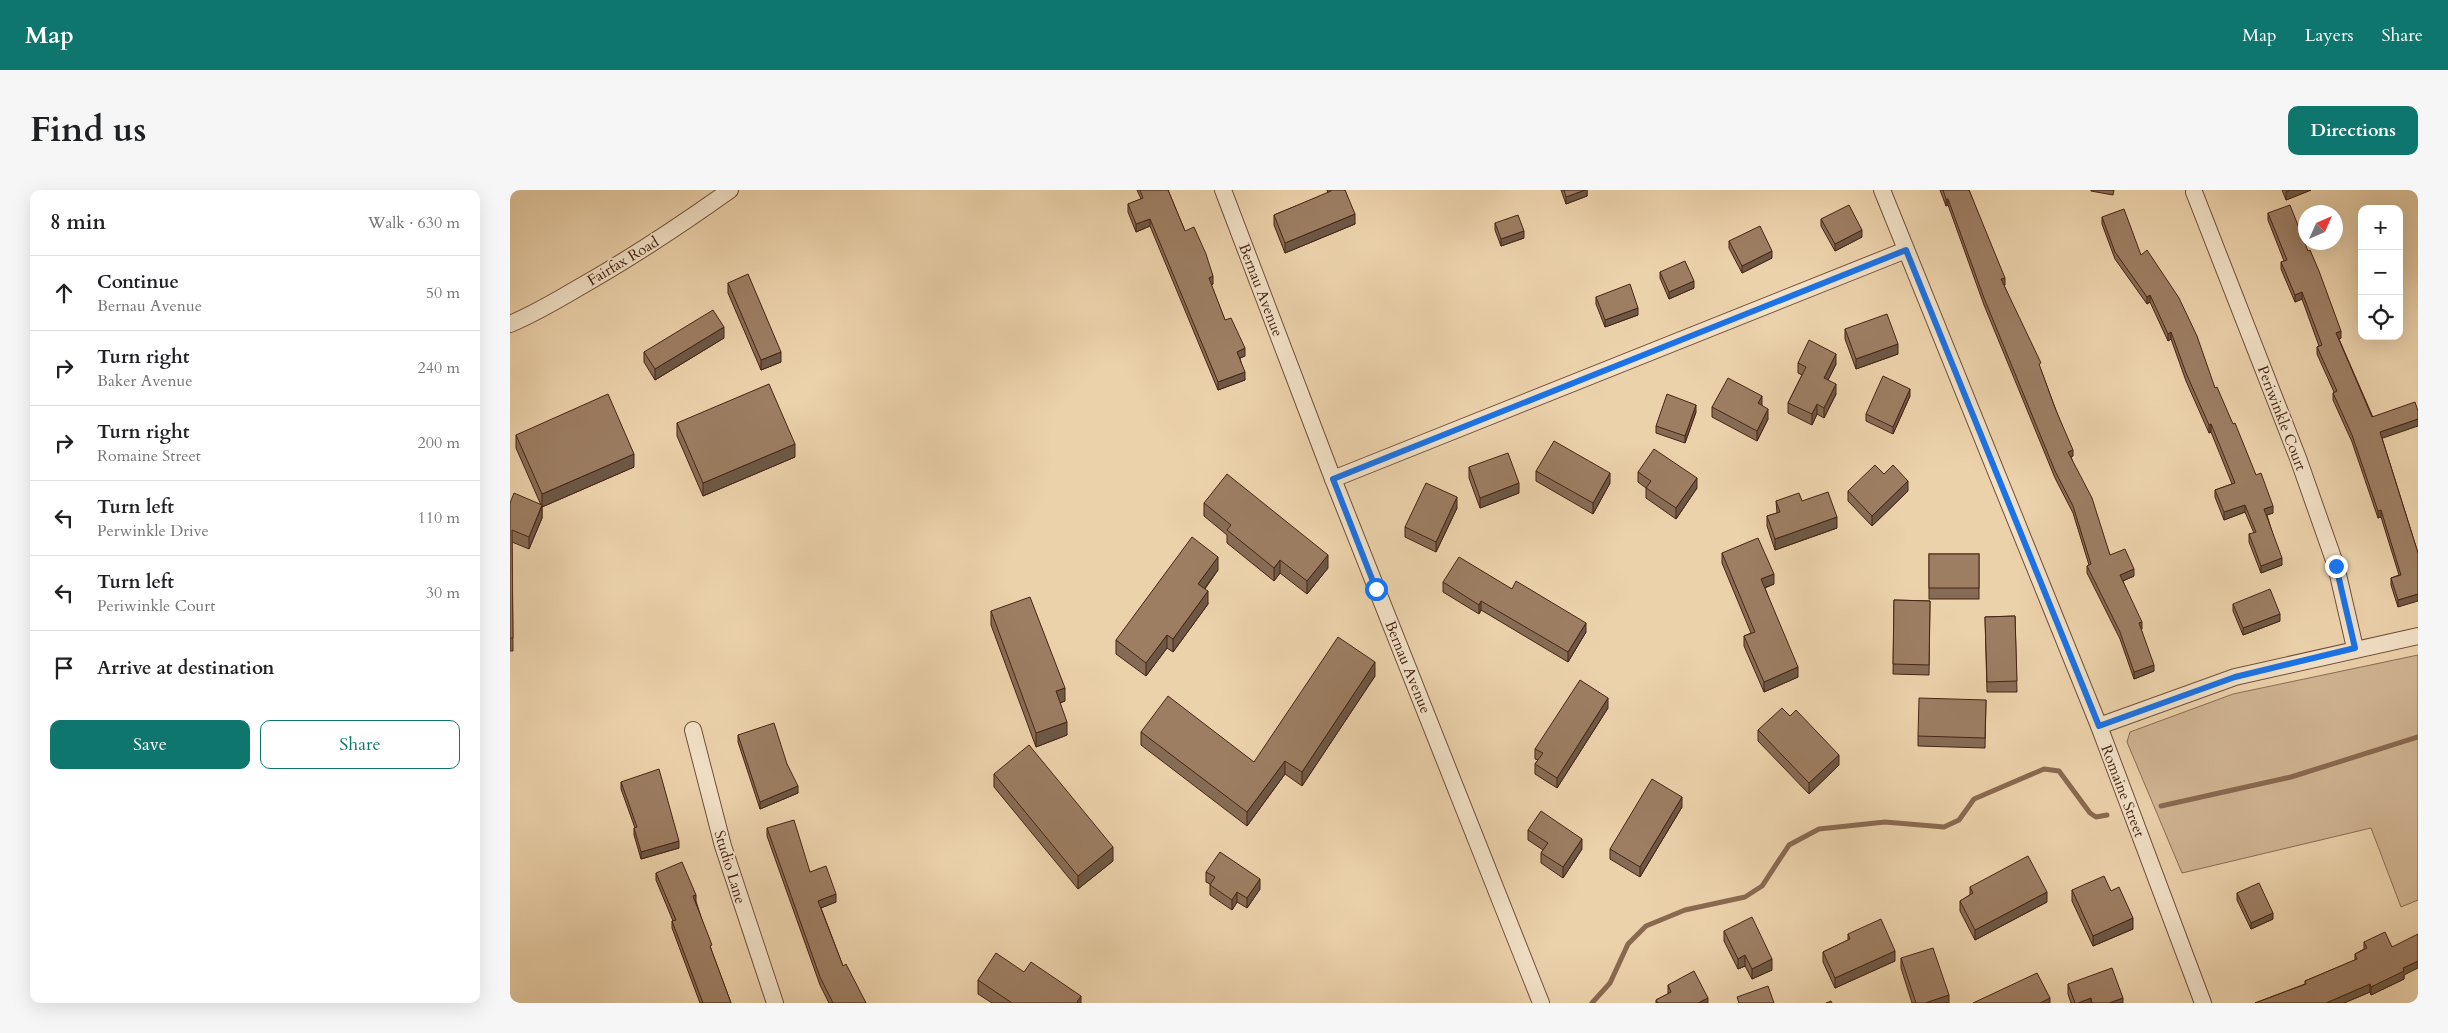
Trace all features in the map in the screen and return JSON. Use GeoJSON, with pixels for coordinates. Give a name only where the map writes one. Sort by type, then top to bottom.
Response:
{"type":"FeatureCollection","features":[{"type":"Feature","properties":{"kind":"street","name":"Fairfax Road"},"geometry":{"type":"LineString","coordinates":[[510,324],[527,317],[606,272],[668,234],[730,190]]}},
{"type":"Feature","properties":{"kind":"street","name":"Bernau Avenue"},"geometry":{"type":"LineString","coordinates":[[1223,190],[1333,479],[1541,1003]]}},
{"type":"Feature","properties":{"kind":"street","name":"Romaine Street"},"geometry":{"type":"LineString","coordinates":[[1882,190],[2099,726],[2203,1003]]}},
{"type":"Feature","properties":{"kind":"street","name":"Periwinkle Court"},"geometry":{"type":"LineString","coordinates":[[2194,192],[2302,467],[2336,566],[2355,648]]}},
{"type":"Feature","properties":{"kind":"street"},"geometry":{"type":"LineString","coordinates":[[1333,479],[1906,250]]}},
{"type":"Feature","properties":{"kind":"street"},"geometry":{"type":"LineString","coordinates":[[2099,726],[2235,677],[2355,648],[2418,636]]}},
{"type":"Feature","properties":{"kind":"street","name":"Studio Lane"},"geometry":{"type":"LineString","coordinates":[[693,730],[723,846],[775,1003]]}},
{"type":"Feature","properties":{"kind":"shaded area"},"geometry":{"type":"Polygon","coordinates":[[[2418,655],[2418,900],[2401,907],[2371,828],[2182,873],[2127,742],[2130,732],[2233,694],[2418,655]]]}},
{"type":"Feature","properties":{"kind":"building"},"geometry":{"type":"Polygon","coordinates":[[[1140,190],[1168,190],[1185,231],[1194,227],[1206,254],[1213,276],[1209,278],[1225,320],[1231,318],[1245,348],[1237,352],[1245,372],[1218,382],[1150,219],[1136,224],[1128,204],[1143,198],[1140,190]]]}},
{"type":"Feature","properties":{"kind":"building"},"geometry":{"type":"Polygon","coordinates":[[[1331,190],[1345,190],[1355,214],[1285,243],[1274,215],[1331,190]]]}},
{"type":"Feature","properties":{"kind":"building"},"geometry":{"type":"Polygon","coordinates":[[[1564,190],[1585,190],[1566,197],[1564,190]]]}},
{"type":"Feature","properties":{"kind":"building"},"geometry":{"type":"Polygon","coordinates":[[[1943,190],[1969,190],[2005,278],[2001,279],[2041,363],[2039,364],[2055,408],[2073,450],[2068,452],[2092,498],[2110,555],[2125,549],[2134,569],[2120,575],[2142,622],[2139,623],[2154,665],[2134,672],[2120,632],[2087,566],[2091,564],[2073,506],[2055,471],[1984,298],[1943,190]]]}},
{"type":"Feature","properties":{"kind":"building"},"geometry":{"type":"Polygon","coordinates":[[[1849,205],[1862,230],[1835,244],[1821,219],[1849,205]]]}},
{"type":"Feature","properties":{"kind":"building"},"geometry":{"type":"Polygon","coordinates":[[[2290,205],[2298,225],[2298,250],[2310,250],[2341,331],[2336,333],[2372,417],[2415,402],[2418,419],[2380,432],[2418,553],[2418,594],[2398,600],[2391,578],[2401,575],[2381,510],[2378,511],[2352,435],[2333,393],[2337,391],[2317,347],[2322,345],[2302,292],[2295,295],[2281,262],[2287,260],[2268,213],[2290,205]]]}},
{"type":"Feature","properties":{"kind":"building"},"geometry":{"type":"Polygon","coordinates":[[[2124,209],[2141,255],[2147,250],[2179,298],[2197,336],[2215,388],[2217,387],[2233,424],[2235,423],[2256,475],[2261,473],[2273,506],[2264,509],[2282,558],[2261,566],[2249,534],[2256,532],[2245,505],[2224,512],[2215,490],[2235,483],[2211,424],[2209,425],[2186,373],[2171,332],[2168,334],[2150,295],[2147,297],[2115,252],[2102,217],[2124,209]]]}},
{"type":"Feature","properties":{"kind":"building"},"geometry":{"type":"Polygon","coordinates":[[[1518,215],[1524,231],[1501,239],[1495,223],[1518,215]]]}},
{"type":"Feature","properties":{"kind":"building"},"geometry":{"type":"Polygon","coordinates":[[[1760,226],[1772,251],[1742,266],[1729,241],[1760,226]]]}},
{"type":"Feature","properties":{"kind":"building"},"geometry":{"type":"Polygon","coordinates":[[[1685,261],[1694,281],[1669,292],[1660,272],[1685,261]]]}},
{"type":"Feature","properties":{"kind":"building"},"geometry":{"type":"Polygon","coordinates":[[[748,274],[781,352],[761,360],[728,283],[748,274]]]}},
{"type":"Feature","properties":{"kind":"building"},"geometry":{"type":"Polygon","coordinates":[[[1630,284],[1638,308],[1605,320],[1596,297],[1630,284]]]}},
{"type":"Feature","properties":{"kind":"building"},"geometry":{"type":"Polygon","coordinates":[[[713,310],[724,327],[655,369],[644,352],[713,310]]]}},
{"type":"Feature","properties":{"kind":"building"},"geometry":{"type":"Polygon","coordinates":[[[1887,314],[1898,344],[1856,359],[1845,329],[1887,314]]]}},
{"type":"Feature","properties":{"kind":"building"},"geometry":{"type":"Polygon","coordinates":[[[1809,340],[1836,354],[1824,378],[1836,384],[1824,408],[1817,404],[1812,414],[1788,403],[1806,367],[1798,363],[1809,340]]]}},
{"type":"Feature","properties":{"kind":"building"},"geometry":{"type":"Polygon","coordinates":[[[1883,376],[1910,389],[1893,427],[1866,414],[1883,376]]]}},
{"type":"Feature","properties":{"kind":"building"},"geometry":{"type":"Polygon","coordinates":[[[1728,378],[1762,396],[1758,403],[1768,409],[1757,431],[1712,407],[1728,378]]]}},
{"type":"Feature","properties":{"kind":"building"},"geometry":{"type":"Polygon","coordinates":[[[769,384],[795,444],[703,483],[677,423],[769,384]]]}},
{"type":"Feature","properties":{"kind":"building"},"geometry":{"type":"Polygon","coordinates":[[[608,394],[634,454],[542,494],[516,435],[608,394]]]}},
{"type":"Feature","properties":{"kind":"building"},"geometry":{"type":"Polygon","coordinates":[[[1667,394],[1696,405],[1685,436],[1656,426],[1667,394]]]}},
{"type":"Feature","properties":{"kind":"building"},"geometry":{"type":"Polygon","coordinates":[[[1554,441],[1610,473],[1593,503],[1536,471],[1554,441]]]}},
{"type":"Feature","properties":{"kind":"building"},"geometry":{"type":"Polygon","coordinates":[[[1654,449],[1697,478],[1676,508],[1646,488],[1651,481],[1638,472],[1654,449]]]}},
{"type":"Feature","properties":{"kind":"building"},"geometry":{"type":"Polygon","coordinates":[[[1508,453],[1519,483],[1480,498],[1469,467],[1508,453]]]}},
{"type":"Feature","properties":{"kind":"building"},"geometry":{"type":"Polygon","coordinates":[[[1875,465],[1884,474],[1893,465],[1908,481],[1872,516],[1848,491],[1875,465]]]}},
{"type":"Feature","properties":{"kind":"building"},"geometry":{"type":"Polygon","coordinates":[[[1227,474],[1328,555],[1307,581],[1280,560],[1274,568],[1227,530],[1231,525],[1204,503],[1227,474]]]}},
{"type":"Feature","properties":{"kind":"building"},"geometry":{"type":"Polygon","coordinates":[[[1426,483],[1457,497],[1436,542],[1405,527],[1426,483]]]}},
{"type":"Feature","properties":{"kind":"building"},"geometry":{"type":"Polygon","coordinates":[[[1828,492],[1837,517],[1775,539],[1767,516],[1780,512],[1776,501],[1799,493],[1802,501],[1828,492]]]}},
{"type":"Feature","properties":{"kind":"building"},"geometry":{"type":"Polygon","coordinates":[[[514,493],[542,505],[529,537],[512,530],[513,638],[510,638],[510,503],[514,493]]]}},
{"type":"Feature","properties":{"kind":"building"},"geometry":{"type":"Polygon","coordinates":[[[1192,537],[1218,557],[1198,584],[1208,591],[1173,639],[1167,635],[1146,663],[1116,640],[1192,537]]]}},
{"type":"Feature","properties":{"kind":"building"},"geometry":{"type":"Polygon","coordinates":[[[1758,538],[1774,574],[1761,579],[1798,667],[1764,682],[1744,636],[1755,632],[1722,553],[1758,538]]]}},
{"type":"Feature","properties":{"kind":"building"},"geometry":{"type":"Polygon","coordinates":[[[1929,554],[1979,554],[1979,588],[1929,588],[1929,554]]]}},
{"type":"Feature","properties":{"kind":"building"},"geometry":{"type":"Polygon","coordinates":[[[1459,557],[1512,589],[1516,581],[1586,623],[1568,652],[1481,601],[1479,605],[1443,582],[1459,557]]]}},
{"type":"Feature","properties":{"kind":"building"},"geometry":{"type":"Polygon","coordinates":[[[2270,589],[2280,614],[2243,628],[2233,604],[2270,589]]]}},
{"type":"Feature","properties":{"kind":"building"},"geometry":{"type":"Polygon","coordinates":[[[1030,597],[1065,688],[1056,691],[1067,722],[1036,733],[991,611],[1030,597]]]}},
{"type":"Feature","properties":{"kind":"building"},"geometry":{"type":"Polygon","coordinates":[[[1894,600],[1930,601],[1929,665],[1893,664],[1894,600]]]}},
{"type":"Feature","properties":{"kind":"building"},"geometry":{"type":"Polygon","coordinates":[[[2015,616],[2017,681],[1987,682],[1985,617],[2015,616]]]}},
{"type":"Feature","properties":{"kind":"building"},"geometry":{"type":"Polygon","coordinates":[[[1338,637],[1375,662],[1302,772],[1285,761],[1247,812],[1141,732],[1168,696],[1254,762],[1338,637]]]}},
{"type":"Feature","properties":{"kind":"building"},"geometry":{"type":"Polygon","coordinates":[[[1580,680],[1608,698],[1557,778],[1535,764],[1543,753],[1535,749],[1580,680]]]}},
{"type":"Feature","properties":{"kind":"building"},"geometry":{"type":"Polygon","coordinates":[[[1919,698],[1986,700],[1985,738],[1918,736],[1919,698]]]}},
{"type":"Feature","properties":{"kind":"building"},"geometry":{"type":"Polygon","coordinates":[[[1782,708],[1790,716],[1796,710],[1839,755],[1809,783],[1758,730],[1782,708]]]}},
{"type":"Feature","properties":{"kind":"building"},"geometry":{"type":"Polygon","coordinates":[[[774,723],[787,764],[798,786],[760,802],[738,735],[774,723]]]}},
{"type":"Feature","properties":{"kind":"building"},"geometry":{"type":"Polygon","coordinates":[[[1029,745],[1113,847],[1078,876],[994,774],[1029,745]]]}},
{"type":"Feature","properties":{"kind":"building"},"geometry":{"type":"Polygon","coordinates":[[[659,769],[679,841],[641,852],[634,828],[637,827],[621,782],[659,769]]]}},
{"type":"Feature","properties":{"kind":"building"},"geometry":{"type":"Polygon","coordinates":[[[1652,779],[1682,797],[1640,867],[1610,849],[1652,779]]]}},
{"type":"Feature","properties":{"kind":"building"},"geometry":{"type":"Polygon","coordinates":[[[1541,811],[1582,839],[1563,867],[1541,853],[1548,843],[1528,830],[1541,811]]]}},
{"type":"Feature","properties":{"kind":"building"},"geometry":{"type":"Polygon","coordinates":[[[794,820],[810,872],[826,866],[836,894],[818,901],[843,966],[846,964],[866,1003],[833,1003],[820,977],[767,828],[794,820]]]}},
{"type":"Feature","properties":{"kind":"building"},"geometry":{"type":"Polygon","coordinates":[[[1220,852],[1260,879],[1247,898],[1237,892],[1232,900],[1210,885],[1215,877],[1206,872],[1220,852]]]}},
{"type":"Feature","properties":{"kind":"building"},"geometry":{"type":"Polygon","coordinates":[[[2028,856],[2047,892],[1975,930],[1960,901],[1973,893],[1970,887],[2028,856]]]}},
{"type":"Feature","properties":{"kind":"building"},"geometry":{"type":"Polygon","coordinates":[[[682,862],[696,895],[693,896],[712,945],[710,946],[731,1003],[703,1003],[672,921],[676,920],[656,873],[682,862]]]}},
{"type":"Feature","properties":{"kind":"building"},"geometry":{"type":"Polygon","coordinates":[[[2104,876],[2111,891],[2119,887],[2133,918],[2093,936],[2072,890],[2104,876]]]}},
{"type":"Feature","properties":{"kind":"building"},"geometry":{"type":"Polygon","coordinates":[[[2259,883],[2273,913],[2251,923],[2237,893],[2259,883]]]}},
{"type":"Feature","properties":{"kind":"building"},"geometry":{"type":"Polygon","coordinates":[[[1752,917],[1772,959],[1752,969],[1745,955],[1738,959],[1724,931],[1752,917]]]}},
{"type":"Feature","properties":{"kind":"building"},"geometry":{"type":"Polygon","coordinates":[[[1881,919],[1895,951],[1835,978],[1823,952],[1850,939],[1848,934],[1881,919]]]}},
{"type":"Feature","properties":{"kind":"building"},"geometry":{"type":"Polygon","coordinates":[[[2385,932],[2392,947],[2418,934],[2418,961],[2403,968],[2404,971],[2371,987],[2370,984],[2326,1003],[2255,1003],[2306,984],[2305,981],[2357,959],[2355,954],[2367,948],[2364,942],[2385,932]]]}},
{"type":"Feature","properties":{"kind":"building"},"geometry":{"type":"Polygon","coordinates":[[[1933,948],[1949,995],[1925,1003],[1916,1003],[1901,958],[1933,948]]]}},
{"type":"Feature","properties":{"kind":"building"},"geometry":{"type":"Polygon","coordinates":[[[996,953],[1024,972],[1031,962],[1081,996],[1078,1003],[1012,1003],[978,980],[996,953]]]}},
{"type":"Feature","properties":{"kind":"building"},"geometry":{"type":"Polygon","coordinates":[[[2112,968],[2123,998],[2109,1003],[2092,1003],[2091,998],[2075,1003],[2068,984],[2112,968]]]}},
{"type":"Feature","properties":{"kind":"building"},"geometry":{"type":"Polygon","coordinates":[[[1694,971],[1708,998],[1698,1003],[1658,1003],[1656,1000],[1671,992],[1668,985],[1694,971]]]}},
{"type":"Feature","properties":{"kind":"building"},"geometry":{"type":"Polygon","coordinates":[[[2037,973],[2050,998],[2040,1003],[1973,1003],[2037,973]]]}},
{"type":"Feature","properties":{"kind":"building"},"geometry":{"type":"Polygon","coordinates":[[[1768,986],[1774,1003],[1739,1003],[1737,997],[1768,986]]]}},
{"type":"Feature","properties":{"kind":"waterway"},"geometry":{"type":"LineString","coordinates":[[2161,806],[2291,777],[2418,737]]}},
{"type":"Feature","properties":{"kind":"waterway"},"geometry":{"type":"LineString","coordinates":[[1592,1003],[1610,983],[1628,944],[1646,926],[1685,910],[1745,897],[1762,886],[1789,845],[1819,829],[1885,822],[1944,827],[1959,820],[1974,799],[2044,769],[2059,771],[2090,813],[2096,817],[2107,815]]}},
{"type":"Feature","properties":{"kind":"route"},"geometry":{"type":"LineString","coordinates":[[1376,589],[1333,479],[1906,250],[2099,726],[2235,677],[2355,648],[2336,566]]}}]}
